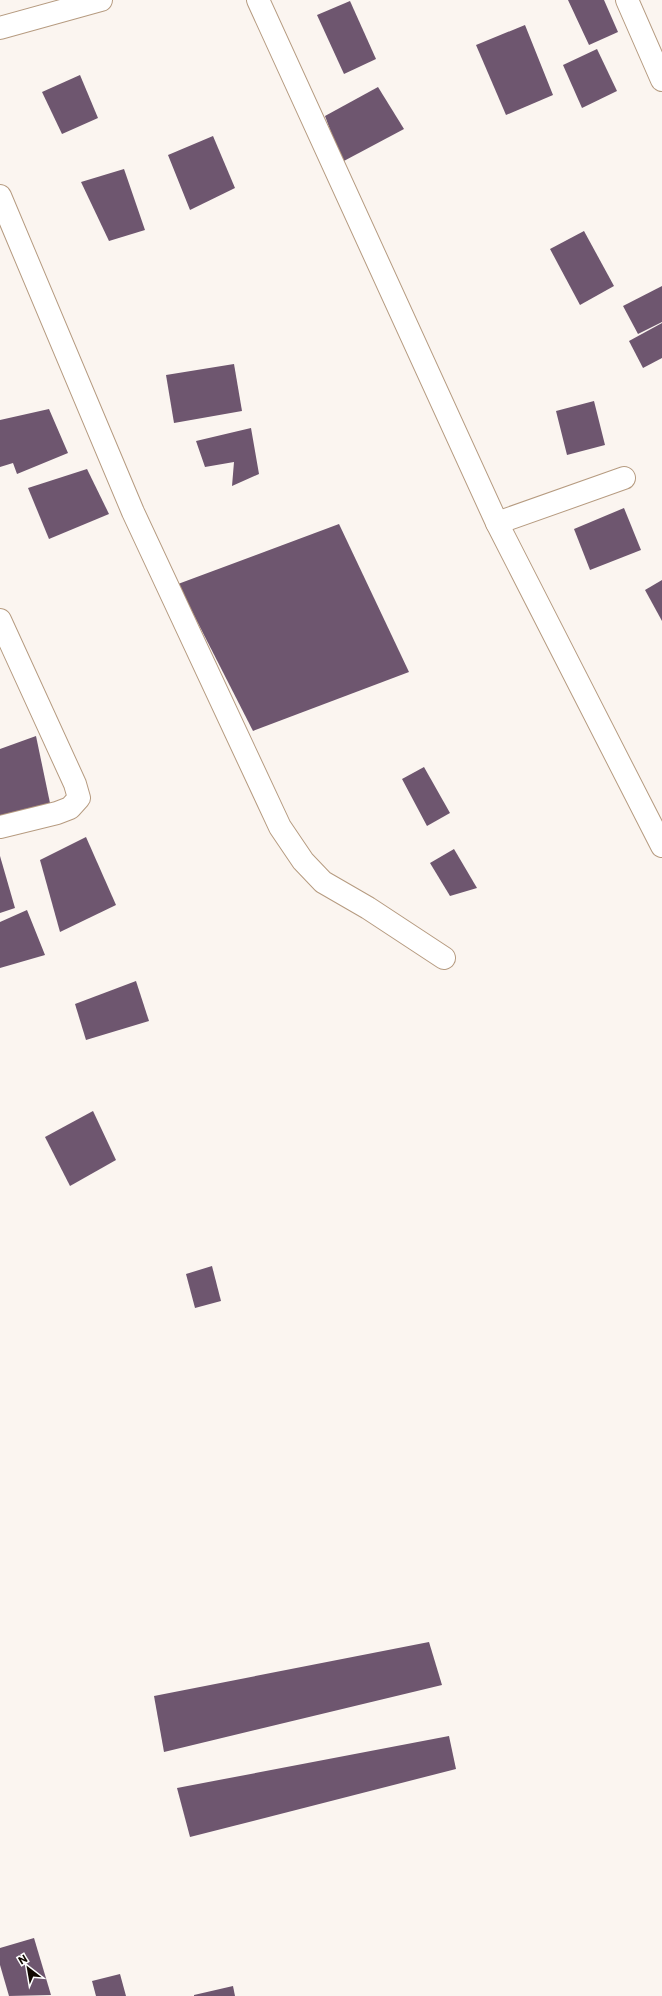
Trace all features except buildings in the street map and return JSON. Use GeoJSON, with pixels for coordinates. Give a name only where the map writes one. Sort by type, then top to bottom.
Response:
{"type":"FeatureCollection","features":[{"type":"Feature","properties":{"kind":"street"},"geometry":{"type":"LineString","coordinates":[[0,28],[101,0]]}},
{"type":"Feature","properties":{"kind":"street"},"geometry":{"type":"LineString","coordinates":[[258,0],[497,523],[662,846]]}},
{"type":"Feature","properties":{"kind":"street"},"geometry":{"type":"LineString","coordinates":[[628,0],[662,80]]}},
{"type":"Feature","properties":{"kind":"street"},"geometry":{"type":"LineString","coordinates":[[0,196],[133,512],[280,827],[302,861],[323,882],[368,908],[444,958]]}},
{"type":"Feature","properties":{"kind":"street"},"geometry":{"type":"LineString","coordinates":[[497,523],[624,478]]}},
{"type":"Feature","properties":{"kind":"street"},"geometry":{"type":"LineString","coordinates":[[0,620],[75,784],[79,798],[70,808],[57,813],[0,827]]}}]}
